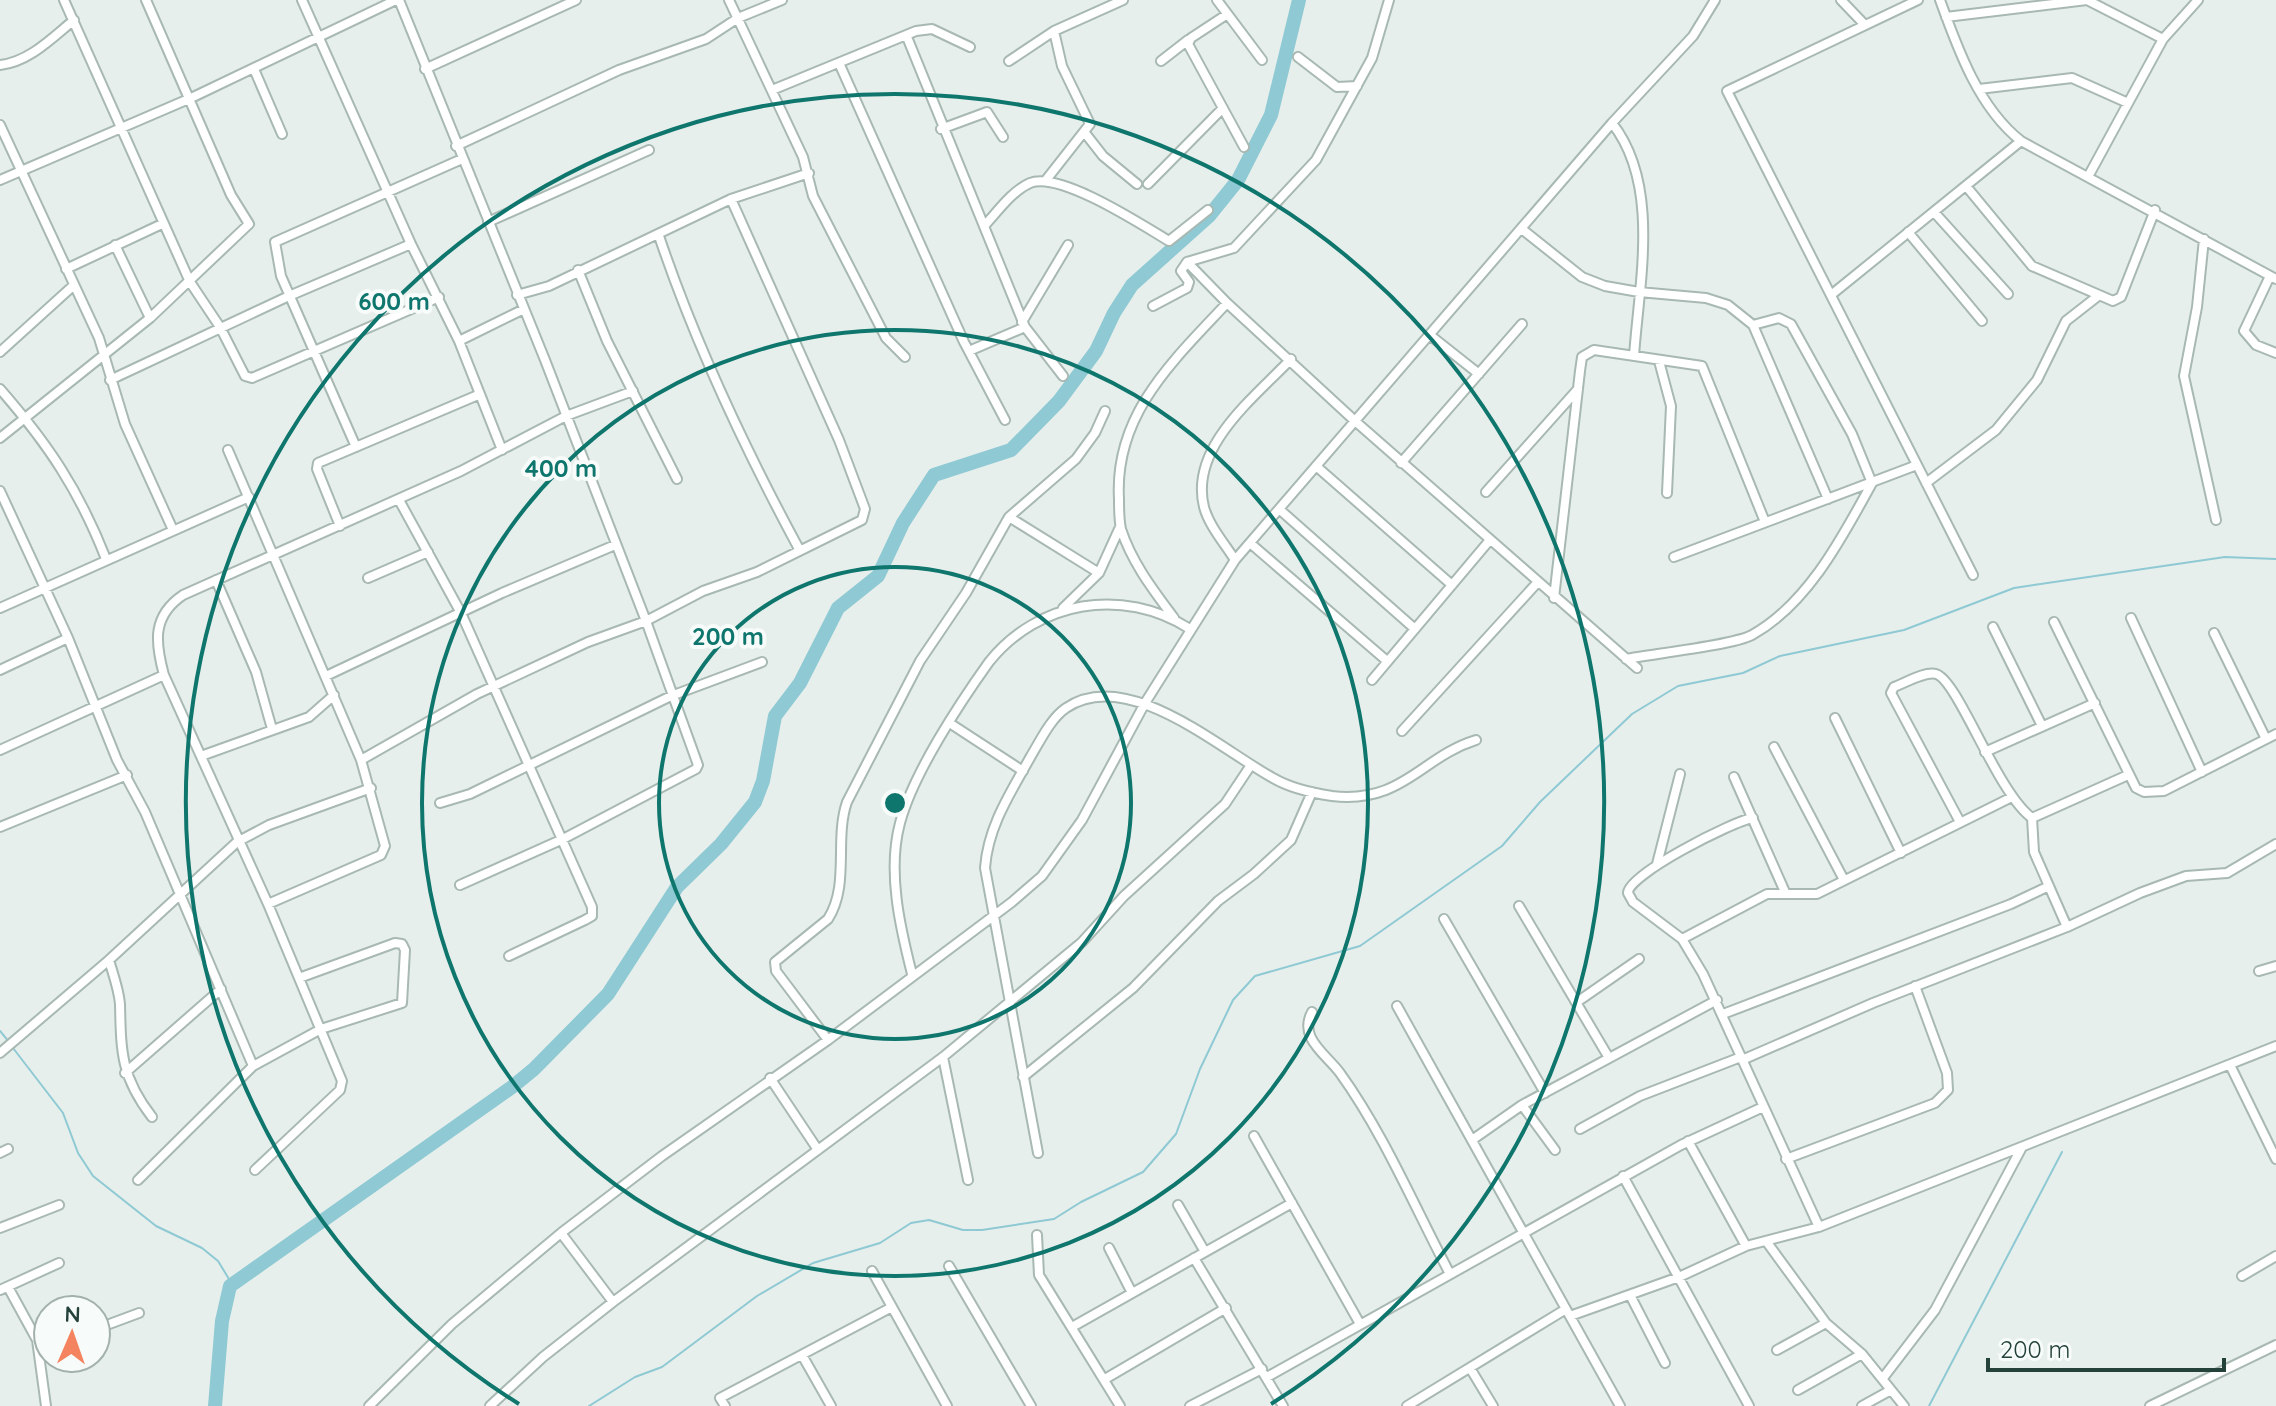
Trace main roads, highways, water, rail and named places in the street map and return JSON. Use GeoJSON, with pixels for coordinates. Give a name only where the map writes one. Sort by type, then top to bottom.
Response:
{"type":"FeatureCollection","features":[{"type":"Feature","properties":{"kind":"waterway"},"geometry":{"type":"LineString","coordinates":[[215,1406],[222,1321],[230,1286],[512,1087],[608,994],[677,887],[721,844],[755,802],[763,781],[775,716],[800,683],[838,608],[878,576],[903,523],[934,475],[1011,450],[1059,401],[1096,351],[1132,285],[1209,216],[1238,180],[1271,115],[1299,0]]}},
{"type":"Feature","properties":{"kind":"waterway"},"geometry":{"type":"LineString","coordinates":[[589,1406],[635,1377],[662,1367],[757,1296],[813,1263],[880,1243],[911,1223],[929,1220],[963,1230],[982,1230],[1054,1219],[1081,1202],[1143,1172],[1176,1134],[1200,1069],[1233,1000],[1255,976],[1360,946],[1502,846],[1540,802],[1632,714],[1678,686],[1743,673],[1780,656],[1904,630],[2014,588],[2225,557],[2276,559]]}},
{"type":"Feature","properties":{"kind":"waterway"},"geometry":{"type":"LineString","coordinates":[[0,1031],[9,1042]]}},
{"type":"Feature","properties":{"kind":"waterway"},"geometry":{"type":"LineString","coordinates":[[13,1048],[63,1113],[78,1153],[93,1176],[156,1226],[202,1248],[218,1261],[232,1284]]}},
{"type":"Feature","properties":{"kind":"waterway"},"geometry":{"type":"LineString","coordinates":[[1929,1406],[2062,1152]]}}]}
